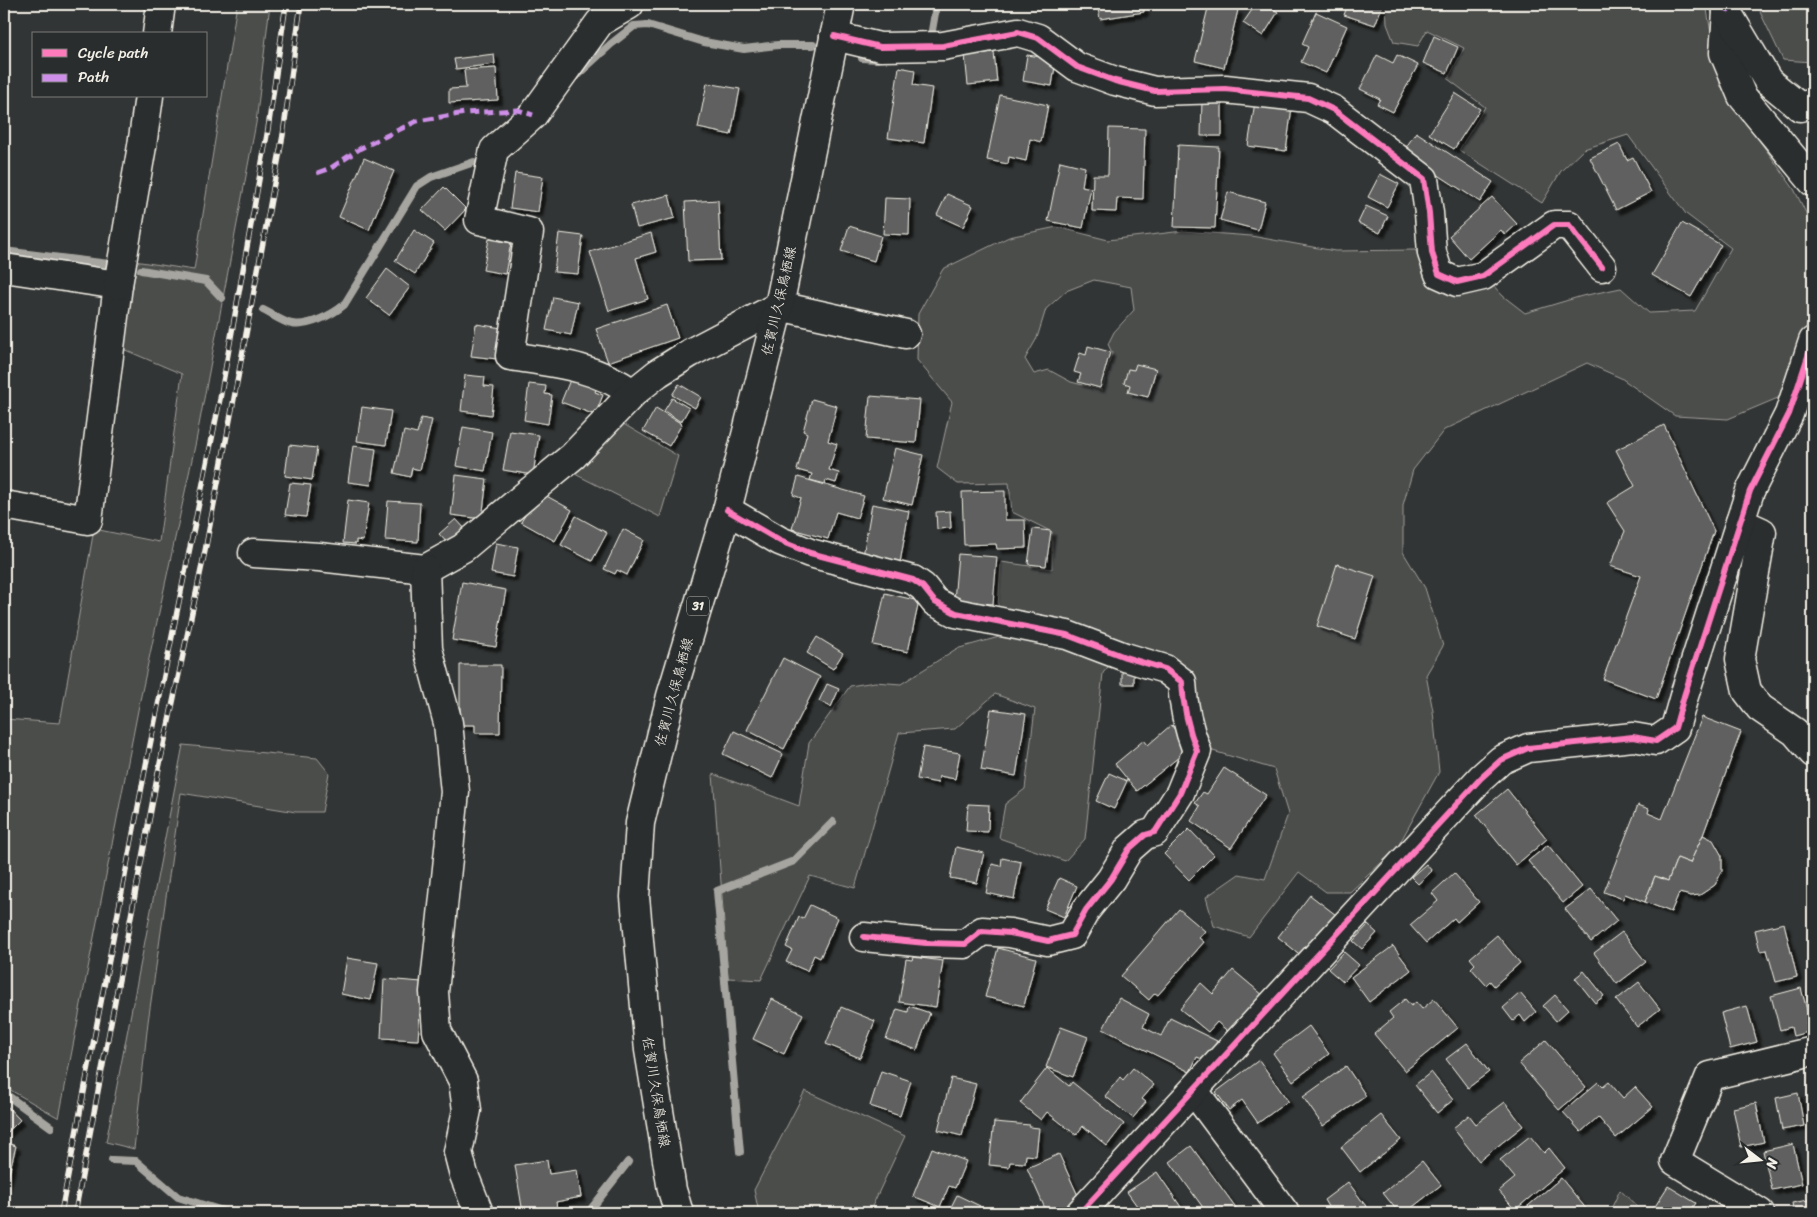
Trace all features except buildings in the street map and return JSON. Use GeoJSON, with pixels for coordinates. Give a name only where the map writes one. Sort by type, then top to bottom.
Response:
{"type":"FeatureCollection","features":[{"type":"Feature","properties":{"kind":"street"},"geometry":{"type":"LineString","coordinates":[[157,32],[161,4]]}},
{"type":"Feature","properties":{"kind":"street"},"geometry":{"type":"LineString","coordinates":[[629,4],[600,22],[533,115],[494,150],[479,220],[529,232],[510,356],[575,366],[615,381],[633,393]]}},
{"type":"Feature","properties":{"kind":"street","name":"佐賀川久保鳥栖線"},"geometry":{"type":"LineString","coordinates":[[680,1213],[672,1190],[649,1050],[635,897],[640,823],[671,696],[727,510],[779,306],[841,4]]}},
{"type":"Feature","properties":{"kind":"street"},"geometry":{"type":"LineString","coordinates":[[1727,8],[1768,81],[1800,107],[1813,103]]}},
{"type":"Feature","properties":{"kind":"street"},"geometry":{"type":"LineString","coordinates":[[1727,8],[1724,53],[1742,96],[1813,182]]}},
{"type":"Feature","properties":{"kind":"street"},"geometry":{"type":"LineString","coordinates":[[834,36],[880,47],[943,46],[1018,32],[1038,38],[1077,67],[1155,91],[1225,89],[1308,98],[1334,110],[1424,179],[1432,253],[1440,274],[1457,282],[1482,276],[1554,225],[1569,225],[1602,267]]}},
{"type":"Feature","properties":{"kind":"street"},"geometry":{"type":"LineString","coordinates":[[4,505],[88,520],[118,285],[149,98]]}},
{"type":"Feature","properties":{"kind":"street"},"geometry":{"type":"LineString","coordinates":[[4,268],[118,285]]}},
{"type":"Feature","properties":{"kind":"street"},"geometry":{"type":"LineString","coordinates":[[253,553],[320,557],[425,569],[463,548],[534,489],[573,456],[633,393],[658,373],[690,353],[779,306],[906,334]]}},
{"type":"Feature","properties":{"kind":"street"},"geometry":{"type":"LineString","coordinates":[[1080,1213],[1481,778],[1501,760],[1528,748],[1633,737],[1656,741],[1675,728],[1750,491],[1789,414],[1813,341]]}},
{"type":"Feature","properties":{"kind":"street"},"geometry":{"type":"LineString","coordinates":[[727,510],[780,542],[810,553],[913,580],[923,587],[935,602],[956,613],[1066,634],[1125,657],[1165,668],[1182,682],[1183,701],[1189,731],[1198,750],[1180,794],[1154,832],[1144,835],[1129,849],[1111,878],[1086,910],[1072,935],[1048,941],[982,931],[965,944],[926,943],[864,937]]}},
{"type":"Feature","properties":{"kind":"street"},"geometry":{"type":"LineString","coordinates":[[1740,522],[1762,532],[1740,659],[1747,691],[1760,708],[1795,732],[1813,753]]}},
{"type":"Feature","properties":{"kind":"street"},"geometry":{"type":"LineString","coordinates":[[425,569],[428,649],[448,723],[455,792],[434,992],[437,1031],[463,1081],[467,1110],[458,1152],[464,1175],[479,1213]]}},
{"type":"Feature","properties":{"kind":"street"},"geometry":{"type":"LineString","coordinates":[[1760,1213],[1675,1161],[1710,1076],[1813,1051]]}},
{"type":"Feature","properties":{"kind":"street"},"geometry":{"type":"LineString","coordinates":[[1194,1091],[1285,1213]]}},
{"type":"Feature","properties":{"kind":"shaded area"},"geometry":{"type":"Polygon","coordinates":[[[237,4],[270,4],[256,123],[196,441],[139,705],[59,1118],[12,1091],[4,1081],[4,719],[60,723],[94,529],[159,542],[182,374],[123,349],[134,261],[194,270],[237,4]]]}},
{"type":"Feature","properties":{"kind":"shaded area"},"geometry":{"type":"Polygon","coordinates":[[[1386,4],[1706,4],[1720,85],[1794,189],[1813,227],[1813,306],[1785,395],[1728,419],[1675,416],[1621,378],[1587,363],[1444,430],[1413,470],[1403,505],[1403,552],[1425,588],[1443,646],[1426,675],[1433,711],[1439,772],[1397,848],[1350,892],[1326,892],[1299,872],[1249,937],[1214,926],[1206,897],[1239,874],[1265,879],[1288,814],[1274,769],[1206,749],[1191,682],[1122,650],[1103,673],[1085,839],[1065,861],[999,838],[1005,804],[1025,789],[1035,709],[995,694],[955,729],[899,733],[855,888],[810,876],[761,980],[728,978],[713,774],[799,806],[809,743],[850,686],[875,682],[901,684],[956,649],[999,637],[998,606],[1001,562],[1052,569],[1052,532],[1012,512],[1009,483],[958,484],[937,468],[952,402],[917,360],[918,314],[943,269],[1009,237],[1057,227],[1108,240],[1183,231],[1251,236],[1335,251],[1415,250],[1440,282],[1489,281],[1503,296],[1525,313],[1582,296],[1621,288],[1649,313],[1695,311],[1731,248],[1686,214],[1628,135],[1584,149],[1561,171],[1542,203],[1459,150],[1485,107],[1448,79],[1464,48],[1427,30],[1418,46],[1394,42],[1387,24],[1386,4]],[[1094,280],[1066,291],[1046,309],[1037,338],[1025,359],[1034,374],[1049,370],[1071,382],[1102,390],[1112,353],[1108,344],[1114,332],[1134,310],[1131,287],[1094,280]]]}},
{"type":"Feature","properties":{"kind":"shaded area"},"geometry":{"type":"Polygon","coordinates":[[[1766,4],[1813,4],[1813,62],[1783,60],[1760,12],[1766,4]]]}},
{"type":"Feature","properties":{"kind":"shaded area"},"geometry":{"type":"Polygon","coordinates":[[[620,422],[678,456],[660,517],[571,472],[620,422]]]}},
{"type":"Feature","properties":{"kind":"shaded area"},"geometry":{"type":"Polygon","coordinates":[[[183,745],[317,758],[329,773],[322,812],[296,812],[181,793],[148,1022],[134,1149],[106,1142],[183,745]]]}},
{"type":"Feature","properties":{"kind":"shaded area"},"geometry":{"type":"Polygon","coordinates":[[[805,1091],[905,1136],[869,1213],[759,1213],[754,1190],[805,1091]]]}},
{"type":"Feature","properties":{"kind":"shaded area"},"geometry":{"type":"Polygon","coordinates":[[[1620,1190],[1644,1213],[1609,1213],[1620,1190]]]}},
{"type":"Feature","properties":{"kind":"waterway"},"geometry":{"type":"LineString","coordinates":[[931,36],[935,13],[934,4]]}},
{"type":"Feature","properties":{"kind":"waterway"},"geometry":{"type":"LineString","coordinates":[[575,77],[634,26],[648,25],[704,42],[744,49],[778,45],[813,45]]}},
{"type":"Feature","properties":{"kind":"waterway"},"geometry":{"type":"LineString","coordinates":[[862,58],[877,59]]}},
{"type":"Feature","properties":{"kind":"waterway"},"geometry":{"type":"LineString","coordinates":[[263,310],[285,322],[305,324],[339,309],[344,305],[417,186],[431,177],[474,162]]}},
{"type":"Feature","properties":{"kind":"waterway"},"geometry":{"type":"LineString","coordinates":[[4,251],[109,264]]}},
{"type":"Feature","properties":{"kind":"waterway"},"geometry":{"type":"LineString","coordinates":[[141,270],[206,281],[222,298]]}},
{"type":"Feature","properties":{"kind":"waterway"},"geometry":{"type":"LineString","coordinates":[[740,1152],[717,891],[794,861],[833,822]]}},
{"type":"Feature","properties":{"kind":"waterway"},"geometry":{"type":"LineString","coordinates":[[4,1093],[51,1127]]}},
{"type":"Feature","properties":{"kind":"waterway"},"geometry":{"type":"LineString","coordinates":[[112,1160],[136,1161],[178,1197],[229,1213]]}},
{"type":"Feature","properties":{"kind":"waterway"},"geometry":{"type":"LineString","coordinates":[[588,1213],[628,1162]]}},
{"type":"Feature","properties":{"kind":"railway"},"geometry":{"type":"LineString","coordinates":[[61,1213],[146,765],[220,399],[268,129],[286,4]]}},
{"type":"Feature","properties":{"kind":"railway"},"geometry":{"type":"LineString","coordinates":[[75,1213],[158,773],[205,551],[233,404],[283,135],[301,4]]}},
{"type":"Feature","properties":{"kind":"marked path"},"geometry":{"type":"LineString","coordinates":[[1727,12],[1733,4]]}},
{"type":"Feature","properties":{"kind":"marked path"},"geometry":{"type":"LineString","coordinates":[[317,173],[331,168],[361,148],[417,121],[465,113],[518,110],[533,115]]}},
{"type":"Feature","properties":{"kind":"cycle path"},"geometry":{"type":"LineString","coordinates":[[834,36],[880,47],[943,46],[1018,32],[1038,38],[1077,67],[1115,81],[1155,91],[1225,89],[1308,98],[1334,110],[1424,179],[1432,253],[1439,274],[1457,282],[1483,276],[1554,225],[1569,225],[1602,267]]}},
{"type":"Feature","properties":{"kind":"cycle path"},"geometry":{"type":"LineString","coordinates":[[1080,1213],[1481,778],[1501,760],[1528,748],[1633,737],[1656,741],[1675,728],[1750,491],[1789,414],[1813,341]]}},
{"type":"Feature","properties":{"kind":"cycle path"},"geometry":{"type":"LineString","coordinates":[[727,510],[780,541],[810,553],[913,580],[923,587],[935,602],[956,613],[1067,635],[1125,657],[1165,669],[1182,682],[1186,717],[1197,751],[1180,793],[1155,832],[1145,835],[1129,849],[1111,879],[1086,910],[1072,935],[1048,941],[1010,933],[982,931],[965,944],[926,943],[864,937]]}}]}
